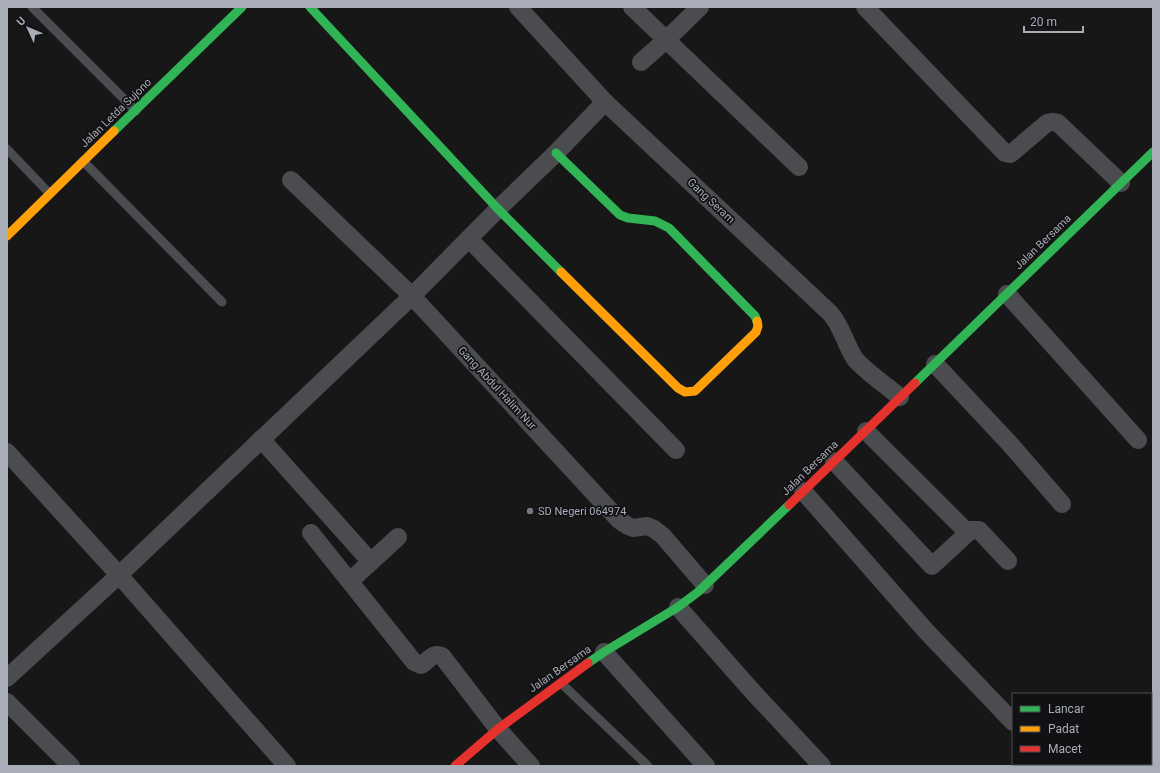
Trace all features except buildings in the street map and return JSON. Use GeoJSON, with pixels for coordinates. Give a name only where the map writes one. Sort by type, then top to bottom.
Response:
{"type":"FeatureCollection","features":[{"type":"Feature","properties":{"kind":"main road","name":"Jalan Letda Sujono"},"geometry":{"type":"LineString","coordinates":[[7,236],[242,7]]}},
{"type":"Feature","properties":{"kind":"main road"},"geometry":{"type":"LineString","coordinates":[[310,7],[498,209],[678,388],[685,392],[695,391],[702,386],[756,332],[758,328],[758,321],[755,316],[669,228],[656,221],[628,218],[620,215],[556,153]]}},
{"type":"Feature","properties":{"kind":"main road","name":"Jalan Bersama"},"geometry":{"type":"LineString","coordinates":[[455,766],[498,729],[561,683],[604,652],[678,607],[705,585],[1153,152]]}},
{"type":"Feature","properties":{"kind":"street","name":"Gang Seram"},"geometry":{"type":"LineString","coordinates":[[518,7],[605,102],[830,313],[840,326],[852,353],[858,362],[900,397]]}},
{"type":"Feature","properties":{"kind":"street"},"geometry":{"type":"LineString","coordinates":[[632,7],[799,167]]}},
{"type":"Feature","properties":{"kind":"street"},"geometry":{"type":"LineString","coordinates":[[640,62],[666,40],[700,7]]}},
{"type":"Feature","properties":{"kind":"street"},"geometry":{"type":"LineString","coordinates":[[866,7],[1005,153],[1010,154],[1047,123],[1055,122],[1058,123],[1121,183]]}},
{"type":"Feature","properties":{"kind":"street"},"geometry":{"type":"LineString","coordinates":[[7,678],[119,575],[412,296],[556,153],[605,102]]}},
{"type":"Feature","properties":{"kind":"street","name":"Gang Abdul Halim Nur"},"geometry":{"type":"LineString","coordinates":[[291,180],[412,296],[619,520],[634,528],[647,526],[654,529],[663,536],[705,585]]}},
{"type":"Feature","properties":{"kind":"street"},"geometry":{"type":"LineString","coordinates":[[469,239],[676,450]]}},
{"type":"Feature","properties":{"kind":"street"},"geometry":{"type":"LineString","coordinates":[[1007,294],[1138,440]]}},
{"type":"Feature","properties":{"kind":"street"},"geometry":{"type":"LineString","coordinates":[[935,364],[1010,444],[1062,504]]}},
{"type":"Feature","properties":{"kind":"street"},"geometry":{"type":"LineString","coordinates":[[866,431],[968,533]]}},
{"type":"Feature","properties":{"kind":"street"},"geometry":{"type":"LineString","coordinates":[[261,439],[371,562]]}},
{"type":"Feature","properties":{"kind":"street"},"geometry":{"type":"LineString","coordinates":[[7,452],[119,575],[287,766]]}},
{"type":"Feature","properties":{"kind":"street"},"geometry":{"type":"LineString","coordinates":[[834,461],[932,566],[971,530],[979,530],[1008,561]]}},
{"type":"Feature","properties":{"kind":"street"},"geometry":{"type":"LineString","coordinates":[[803,491],[926,631],[1012,721]]}},
{"type":"Feature","properties":{"kind":"street"},"geometry":{"type":"LineString","coordinates":[[311,533],[414,662],[421,665],[434,655],[437,654],[442,656],[498,729],[531,766]]}},
{"type":"Feature","properties":{"kind":"street"},"geometry":{"type":"LineString","coordinates":[[350,581],[398,537]]}},
{"type":"Feature","properties":{"kind":"street"},"geometry":{"type":"LineString","coordinates":[[678,607],[753,692],[822,766]]}},
{"type":"Feature","properties":{"kind":"street"},"geometry":{"type":"LineString","coordinates":[[604,652],[706,766]]}},
{"type":"Feature","properties":{"kind":"street"},"geometry":{"type":"LineString","coordinates":[[7,702],[71,766]]}},
{"type":"Feature","properties":{"kind":"lane"},"geometry":{"type":"LineString","coordinates":[[32,7],[136,111]]}},
{"type":"Feature","properties":{"kind":"lane"},"geometry":{"type":"LineString","coordinates":[[7,149],[50,194]]}},
{"type":"Feature","properties":{"kind":"lane"},"geometry":{"type":"LineString","coordinates":[[83,161],[222,302]]}},
{"type":"Feature","properties":{"kind":"lane"},"geometry":{"type":"LineString","coordinates":[[561,683],[648,766]]}},
{"type":"Feature","properties":{"kind":"traffic: fast"},"geometry":{"type":"LineString","coordinates":[[114,131],[242,7]]}},
{"type":"Feature","properties":{"kind":"traffic: fast"},"geometry":{"type":"LineString","coordinates":[[310,7],[498,209],[561,272]]}},
{"type":"Feature","properties":{"kind":"traffic: fast"},"geometry":{"type":"LineString","coordinates":[[915,383],[1153,152]]}},
{"type":"Feature","properties":{"kind":"traffic: fast"},"geometry":{"type":"LineString","coordinates":[[556,153],[620,215],[628,218],[655,221],[669,228],[755,316],[757,321]]}},
{"type":"Feature","properties":{"kind":"traffic: fast"},"geometry":{"type":"LineString","coordinates":[[588,663],[678,607],[698,592],[789,505]]}},
{"type":"Feature","properties":{"kind":"traffic: slow"},"geometry":{"type":"LineString","coordinates":[[7,236],[114,131]]}},
{"type":"Feature","properties":{"kind":"traffic: slow"},"geometry":{"type":"LineString","coordinates":[[561,272],[678,388],[685,392],[695,391],[756,332],[758,326],[757,321]]}},
{"type":"Feature","properties":{"kind":"traffic: jam"},"geometry":{"type":"LineString","coordinates":[[789,505],[915,383]]}},
{"type":"Feature","properties":{"kind":"traffic: jam"},"geometry":{"type":"LineString","coordinates":[[455,766],[498,729],[588,663]]}},
{"type":"Feature","properties":{"kind":"place","name":"SD Negeri 064974"},"geometry":{"type":"Point","coordinates":[530,511]}}]}
